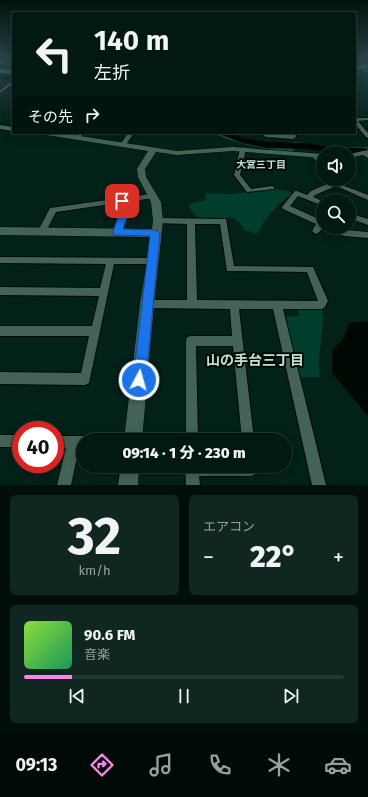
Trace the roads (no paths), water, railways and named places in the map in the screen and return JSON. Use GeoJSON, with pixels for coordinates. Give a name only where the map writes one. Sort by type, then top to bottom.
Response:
{"type":"FeatureCollection","features":[{"type":"Feature","properties":{"kind":"street"},"geometry":{"type":"LineString","coordinates":[[0,92],[12,83]]}},
{"type":"Feature","properties":{"kind":"street"},"geometry":{"type":"LineString","coordinates":[[356,120],[368,119]]}},
{"type":"Feature","properties":{"kind":"street"},"geometry":{"type":"LineString","coordinates":[[356,121],[368,136]]}},
{"type":"Feature","properties":{"kind":"street"},"geometry":{"type":"LineString","coordinates":[[0,127],[12,129]]}},
{"type":"Feature","properties":{"kind":"street"},"geometry":{"type":"LineString","coordinates":[[62,134],[79,135],[123,145],[177,153],[243,150],[316,156]]}},
{"type":"Feature","properties":{"kind":"street"},"geometry":{"type":"LineString","coordinates":[[123,145],[130,134]]}},
{"type":"Feature","properties":{"kind":"street"},"geometry":{"type":"LineString","coordinates":[[266,134],[293,137],[292,134]]}},
{"type":"Feature","properties":{"kind":"street"},"geometry":{"type":"LineString","coordinates":[[134,433],[158,209],[156,202],[142,177],[141,169],[153,150]]}},
{"type":"Feature","properties":{"kind":"street"},"geometry":{"type":"LineString","coordinates":[[243,150],[237,175],[249,191],[272,188]]}},
{"type":"Feature","properties":{"kind":"street"},"geometry":{"type":"LineString","coordinates":[[356,155],[366,154]]}},
{"type":"Feature","properties":{"kind":"street"},"geometry":{"type":"LineString","coordinates":[[308,198],[313,193],[325,186]]}},
{"type":"Feature","properties":{"kind":"street"},"geometry":{"type":"LineString","coordinates":[[344,186],[368,198]]}},
{"type":"Feature","properties":{"kind":"street"},"geometry":{"type":"LineString","coordinates":[[316,201],[297,193],[286,207],[316,221]]}},
{"type":"Feature","properties":{"kind":"street"},"geometry":{"type":"LineString","coordinates":[[42,231],[53,210],[152,196]]}},
{"type":"Feature","properties":{"kind":"street"},"geometry":{"type":"LineString","coordinates":[[118,232],[122,217],[122,201]]}},
{"type":"Feature","properties":{"kind":"street"},"geometry":{"type":"LineString","coordinates":[[356,217],[368,222]]}},
{"type":"Feature","properties":{"kind":"street"},"geometry":{"type":"LineString","coordinates":[[191,221],[192,303]]}},
{"type":"Feature","properties":{"kind":"street"},"geometry":{"type":"LineString","coordinates":[[0,231],[118,232],[191,221],[223,221],[230,269],[310,268],[323,301],[321,305],[192,303],[147,304]]}},
{"type":"Feature","properties":{"kind":"street"},"geometry":{"type":"LineString","coordinates":[[356,234],[368,235]]}},
{"type":"Feature","properties":{"kind":"street"},"geometry":{"type":"LineString","coordinates":[[0,260],[152,261]]}},
{"type":"Feature","properties":{"kind":"street"},"geometry":{"type":"LineString","coordinates":[[0,378],[85,379],[111,260]]}},
{"type":"Feature","properties":{"kind":"street"},"geometry":{"type":"LineString","coordinates":[[0,291],[104,292]]}},
{"type":"Feature","properties":{"kind":"street"},"geometry":{"type":"LineString","coordinates":[[234,304],[247,433]]}},
{"type":"Feature","properties":{"kind":"street"},"geometry":{"type":"LineString","coordinates":[[277,304],[319,485]]}},
{"type":"Feature","properties":{"kind":"street"},"geometry":{"type":"LineString","coordinates":[[0,331],[96,331]]}},
{"type":"Feature","properties":{"kind":"street"},"geometry":{"type":"LineString","coordinates":[[192,433],[191,341],[238,341]]}},
{"type":"Feature","properties":{"kind":"street"},"geometry":{"type":"LineString","coordinates":[[0,440],[12,441]]}},
{"type":"Feature","properties":{"kind":"street"},"geometry":{"type":"LineString","coordinates":[[64,442],[76,442]]}},
{"type":"Feature","properties":{"kind":"street"},"geometry":{"type":"LineString","coordinates":[[64,485],[76,448]]}},
{"type":"Feature","properties":{"kind":"street"},"geometry":{"type":"LineString","coordinates":[[128,485],[129,473]]}},
{"type":"Feature","properties":{"kind":"street"},"geometry":{"type":"LineString","coordinates":[[192,473],[193,485]]}},
{"type":"Feature","properties":{"kind":"waterway"},"geometry":{"type":"LineString","coordinates":[[224,134],[245,141],[267,145],[307,146],[336,151],[364,151]]}},
{"type":"Feature","properties":{"kind":"district","name":"大宮三丁目"},"geometry":{"type":"Point","coordinates":[261,164]}},
{"type":"Feature","properties":{"kind":"district","name":"山の手台三丁目"},"geometry":{"type":"Point","coordinates":[255,360]}}]}
